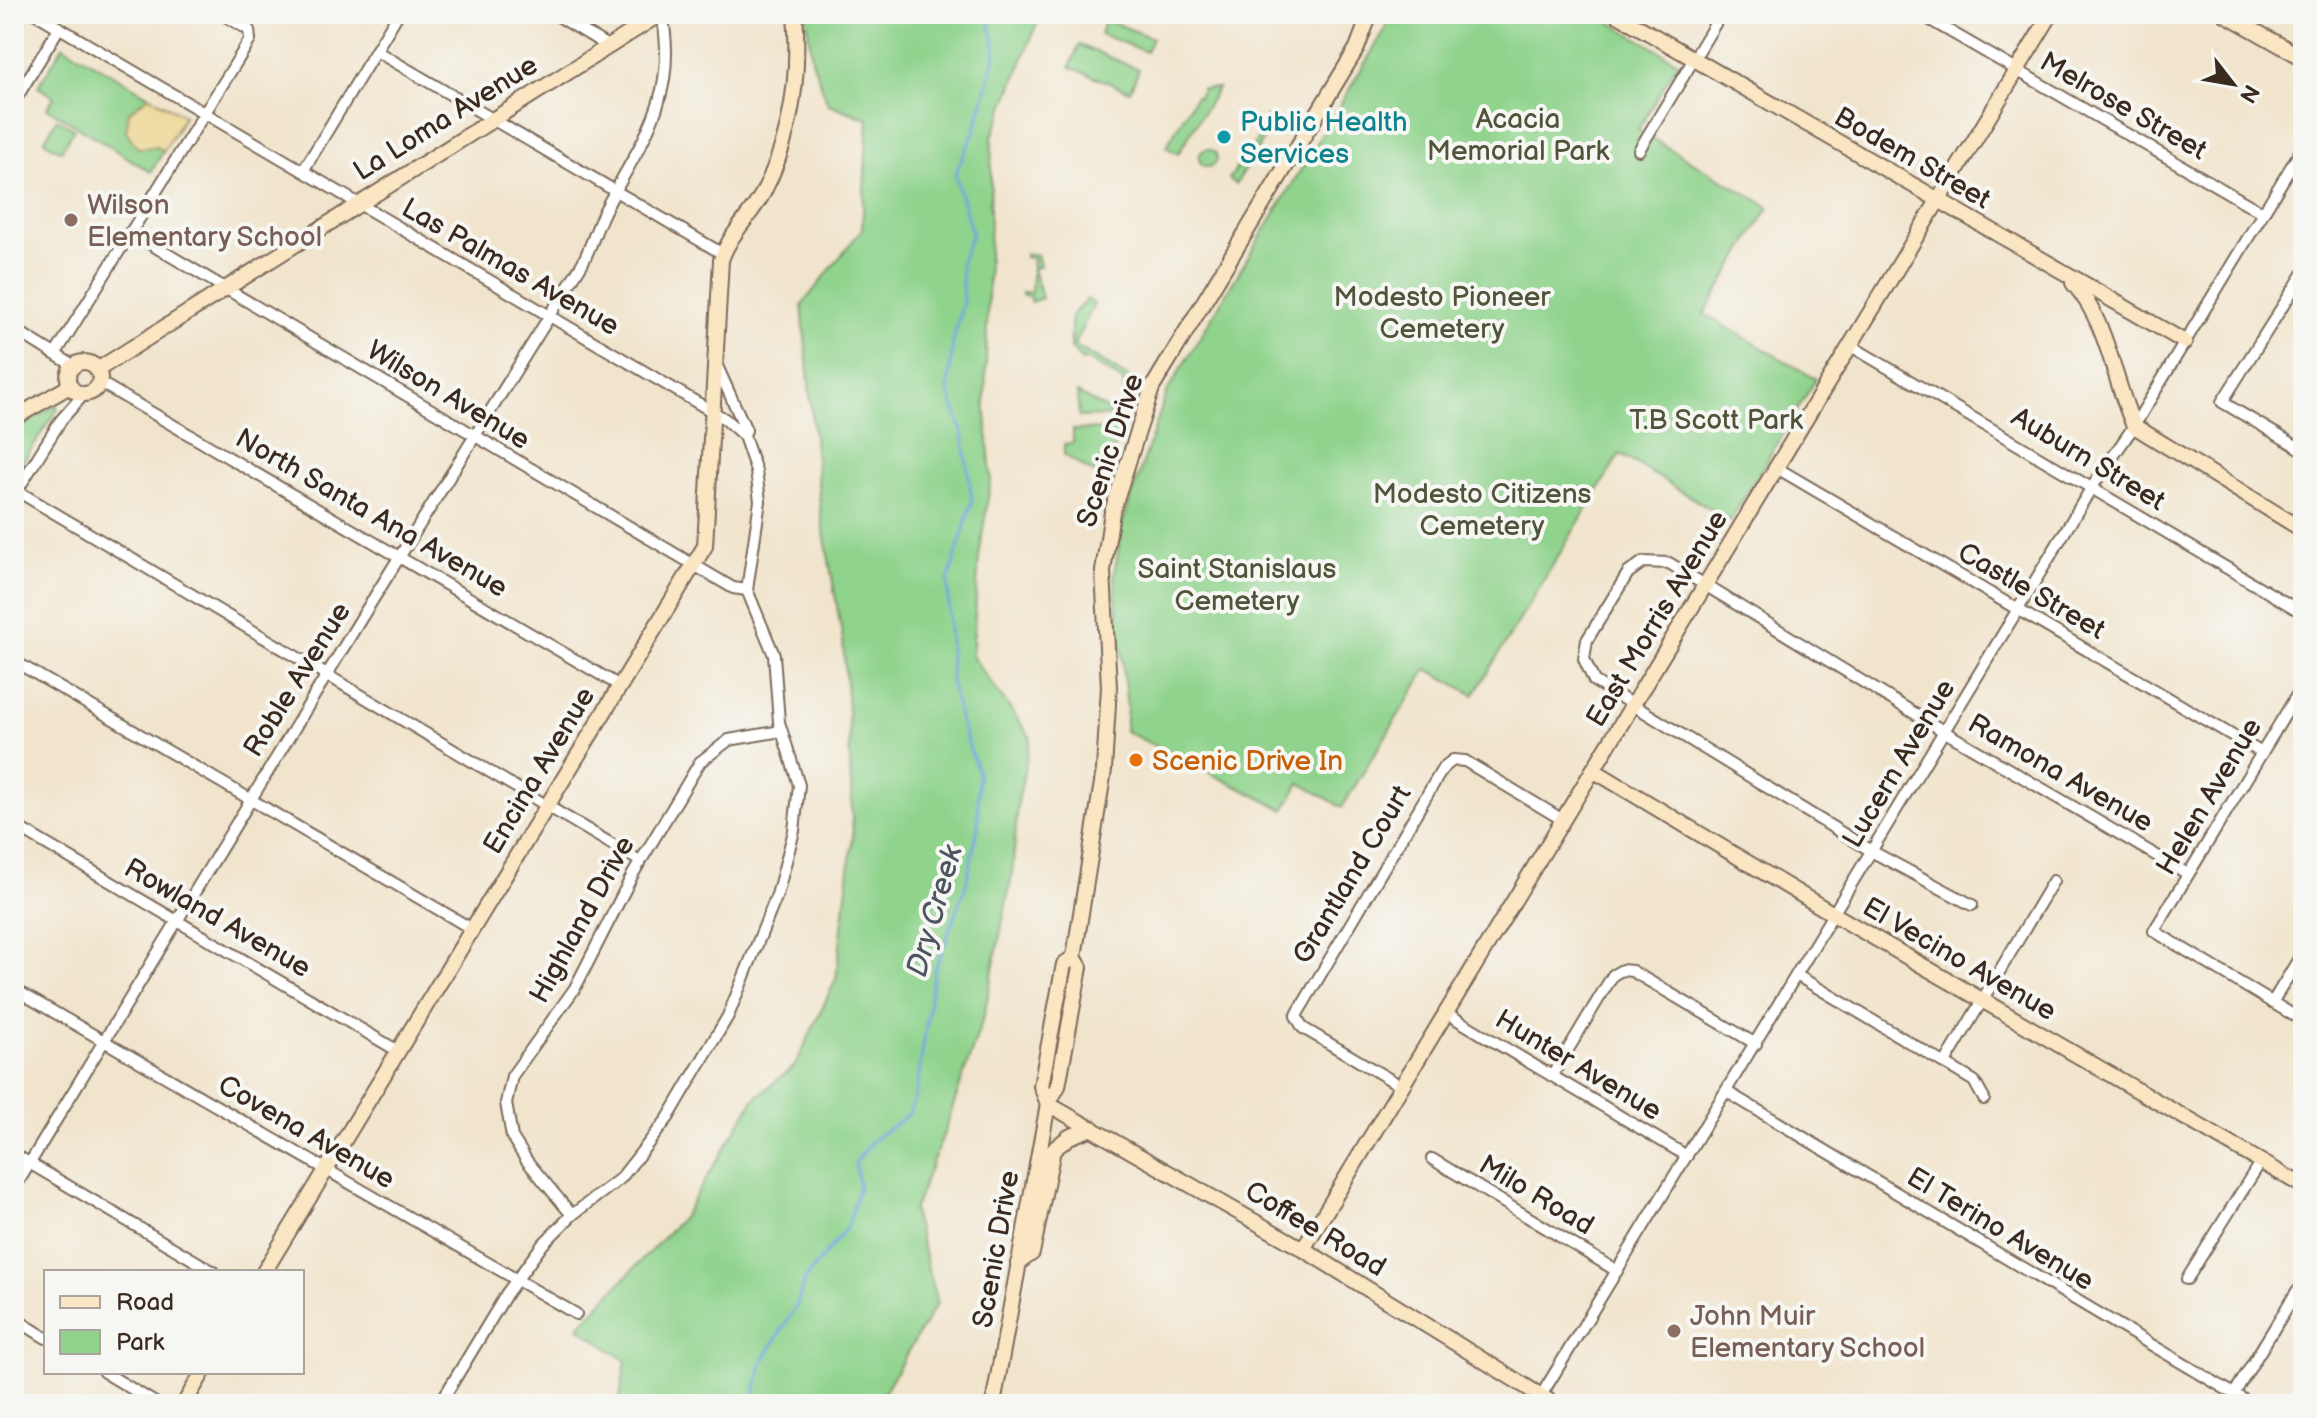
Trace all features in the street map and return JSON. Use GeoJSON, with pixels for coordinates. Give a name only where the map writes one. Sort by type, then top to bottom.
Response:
{"type":"FeatureCollection","features":[{"type":"Feature","properties":{"kind":"street","name":"Las Palmas Avenue"},"geometry":{"type":"LineString","coordinates":[[36,14],[715,413],[744,436]]}},
{"type":"Feature","properties":{"kind":"street"},"geometry":{"type":"LineString","coordinates":[[56,353],[251,37],[249,30],[222,14]]}},
{"type":"Feature","properties":{"kind":"street"},"geometry":{"type":"LineString","coordinates":[[303,171],[398,14]]}},
{"type":"Feature","properties":{"kind":"street"},"geometry":{"type":"LineString","coordinates":[[555,14],[606,45]]}},
{"type":"Feature","properties":{"kind":"street","name":"La Loma Avenue"},"geometry":{"type":"LineString","coordinates":[[98,376],[223,288],[606,45],[661,14]]}},
{"type":"Feature","properties":{"kind":"street","name":"Roble Avenue"},"geometry":{"type":"LineString","coordinates":[[14,1189],[326,676],[582,264],[615,194],[650,131],[660,104],[667,53],[661,14]]}},
{"type":"Feature","properties":{"kind":"street"},"geometry":{"type":"LineString","coordinates":[[376,51],[615,194],[723,254],[743,218],[761,197],[782,145],[794,94],[795,14]]}},
{"type":"Feature","properties":{"kind":"street","name":"Scenic Drive"},"geometry":{"type":"LineString","coordinates":[[995,1403],[1048,1104],[1041,1086],[1064,964],[1074,957],[1104,770],[1109,687],[1103,571],[1112,512],[1152,388],[1357,48],[1370,14]]}},
{"type":"Feature","properties":{"kind":"street","name":"Bodem Street"},"geometry":{"type":"LineString","coordinates":[[1616,14],[2185,342]]}},
{"type":"Feature","properties":{"kind":"street"},"geometry":{"type":"LineString","coordinates":[[1639,150],[1721,14]]}},
{"type":"Feature","properties":{"kind":"street","name":"Melrose Street"},"geometry":{"type":"LineString","coordinates":[[1920,14],[2263,213]]}},
{"type":"Feature","properties":{"kind":"street","name":"East Morris Avenue"},"geometry":{"type":"LineString","coordinates":[[1303,1249],[2051,14]]}},
{"type":"Feature","properties":{"kind":"street"},"geometry":{"type":"LineString","coordinates":[[2225,14],[2303,58]]}},
{"type":"Feature","properties":{"kind":"street"},"geometry":{"type":"LineString","coordinates":[[14,102],[59,28]]}},
{"type":"Feature","properties":{"kind":"street","name":"Lucern Avenue"},"geometry":{"type":"LineString","coordinates":[[1544,1401],[1617,1271],[2092,487],[2134,426],[2303,147]]}},
{"type":"Feature","properties":{"kind":"street","name":"Wilson Avenue"},"geometry":{"type":"LineString","coordinates":[[130,232],[733,588],[747,590]]}},
{"type":"Feature","properties":{"kind":"street","name":"Encina Avenue"},"geometry":{"type":"LineString","coordinates":[[265,1270],[694,564],[708,532],[723,254]]}},
{"type":"Feature","properties":{"kind":"street"},"geometry":{"type":"LineString","coordinates":[[2303,274],[2222,402],[2303,450]]}},
{"type":"Feature","properties":{"kind":"street"},"geometry":{"type":"LineString","coordinates":[[2066,275],[2089,304],[2097,320],[2134,426],[2303,530]]}},
{"type":"Feature","properties":{"kind":"street"},"geometry":{"type":"LineString","coordinates":[[2097,320],[2126,307]]}},
{"type":"Feature","properties":{"kind":"street"},"geometry":{"type":"LineString","coordinates":[[14,329],[74,366]]}},
{"type":"Feature","properties":{"kind":"street","name":"Auburn Street"},"geometry":{"type":"LineString","coordinates":[[1851,346],[2303,613]]}},
{"type":"Feature","properties":{"kind":"street"},"geometry":{"type":"LineString","coordinates":[[70,386],[69,373],[74,366],[84,362],[98,376],[95,389],[84,394],[61,420],[15,492],[640,861]]}},
{"type":"Feature","properties":{"kind":"street"},"geometry":{"type":"LineString","coordinates":[[444,1397],[516,1279],[572,1215],[621,1178],[660,1130],[709,1052],[754,959],[783,877],[798,807],[799,780],[781,731],[777,664],[747,590],[760,501],[756,471],[744,436],[746,430],[717,364]]}},
{"type":"Feature","properties":{"kind":"street","name":"North Santa Ana Avenue"},"geometry":{"type":"LineString","coordinates":[[98,376],[620,686]]}},
{"type":"Feature","properties":{"kind":"street"},"geometry":{"type":"LineString","coordinates":[[70,386],[84,394]]}},
{"type":"Feature","properties":{"kind":"street"},"geometry":{"type":"LineString","coordinates":[[14,418],[70,386]]}},
{"type":"Feature","properties":{"kind":"street","name":"Castle Street"},"geometry":{"type":"LineString","coordinates":[[1777,468],[2262,753]]}},
{"type":"Feature","properties":{"kind":"street","name":"Ramona Avenue"},"geometry":{"type":"LineString","coordinates":[[1633,707],[1589,674],[1584,659],[1587,640],[1628,573],[1643,562],[1669,563],[1945,732],[2188,874]]}},
{"type":"Feature","properties":{"kind":"street"},"geometry":{"type":"LineString","coordinates":[[14,661],[472,929]]}},
{"type":"Feature","properties":{"kind":"street","name":"Helen Avenue"},"geometry":{"type":"LineString","coordinates":[[2272,1003],[2154,931],[2303,685]]}},
{"type":"Feature","properties":{"kind":"street"},"geometry":{"type":"LineString","coordinates":[[1633,707],[1873,852],[1972,905]]}},
{"type":"Feature","properties":{"kind":"street","name":"Highland Drive"},"geometry":{"type":"LineString","coordinates":[[572,1215],[527,1161],[512,1137],[506,1110],[507,1091],[518,1065],[575,988],[640,861],[706,755],[729,740],[781,731]]}},
{"type":"Feature","properties":{"kind":"street","name":"Grantland Court"},"geometry":{"type":"LineString","coordinates":[[1401,1086],[1303,1028],[1296,1016],[1443,768],[1453,760],[1465,761],[1563,820]]}},
{"type":"Feature","properties":{"kind":"street","name":"El Vecino Avenue"},"geometry":{"type":"LineString","coordinates":[[1593,770],[1835,915],[2303,1186]]}},
{"type":"Feature","properties":{"kind":"street","name":"Rowland Avenue"},"geometry":{"type":"LineString","coordinates":[[14,825],[398,1051]]}},
{"type":"Feature","properties":{"kind":"street"},"geometry":{"type":"LineString","coordinates":[[1945,1063],[2053,881]]}},
{"type":"Feature","properties":{"kind":"street"},"geometry":{"type":"LineString","coordinates":[[2303,952],[2272,1003],[2303,1021]]}},
{"type":"Feature","properties":{"kind":"street"},"geometry":{"type":"LineString","coordinates":[[1552,1076],[1613,975],[1622,970],[1632,971],[1756,1044]]}},
{"type":"Feature","properties":{"kind":"street"},"geometry":{"type":"LineString","coordinates":[[1798,976],[1974,1081],[1984,1099]]}},
{"type":"Feature","properties":{"kind":"street","name":"Covena Avenue"},"geometry":{"type":"LineString","coordinates":[[14,989],[576,1314]]}},
{"type":"Feature","properties":{"kind":"street","name":"Hunter Avenue"},"geometry":{"type":"LineString","coordinates":[[1446,1013],[1687,1156]]}},
{"type":"Feature","properties":{"kind":"street","name":"El Terino Avenue"},"geometry":{"type":"LineString","coordinates":[[1727,1092],[2251,1404]]}},
{"type":"Feature","properties":{"kind":"street","name":"Coffee Road"},"geometry":{"type":"LineString","coordinates":[[1048,1104],[1303,1249],[1544,1401]]}},
{"type":"Feature","properties":{"kind":"street"},"geometry":{"type":"LineString","coordinates":[[1018,1263],[1032,1253],[1053,1150],[1069,1137],[1092,1128]]}},
{"type":"Feature","properties":{"kind":"street"},"geometry":{"type":"LineString","coordinates":[[14,1154],[211,1270]]}},
{"type":"Feature","properties":{"kind":"street","name":"Milo Road"},"geometry":{"type":"LineString","coordinates":[[1432,1159],[1617,1271]]}},
{"type":"Feature","properties":{"kind":"street"},"geometry":{"type":"LineString","coordinates":[[2187,1279],[2261,1161]]}},
{"type":"Feature","properties":{"kind":"street"},"geometry":{"type":"LineString","coordinates":[[2234,1394],[2297,1291]]}},
{"type":"Feature","properties":{"kind":"street"},"geometry":{"type":"LineString","coordinates":[[14,1318],[44,1337]]}},
{"type":"Feature","properties":{"kind":"street"},"geometry":{"type":"LineString","coordinates":[[107,1374],[157,1404]]}},
{"type":"Feature","properties":{"kind":"street"},"geometry":{"type":"LineString","coordinates":[[184,1404],[202,1374]]}},
{"type":"Feature","properties":{"kind":"green space"},"geometry":{"type":"Polygon","coordinates":[[[806,14],[1041,14],[992,137],[985,401],[991,478],[979,557],[972,656],[1031,738],[1018,802],[1012,875],[984,1015],[944,1133],[913,1211],[937,1303],[877,1404],[619,1404],[626,1361],[578,1327],[683,1217],[755,1098],[795,1066],[836,979],[853,836],[848,709],[843,640],[821,515],[802,305],[862,229],[868,119],[828,104],[812,60],[806,14]]]}},
{"type":"Feature","properties":{"kind":"green space"},"geometry":{"type":"Polygon","coordinates":[[[1388,14],[1596,14],[1678,62],[1638,130],[1769,207],[1704,314],[1816,379],[1730,521],[1620,454],[1474,695],[1427,669],[1342,807],[1300,783],[1284,810],[1125,731],[1127,709],[1114,576],[1122,525],[1167,392],[1385,30],[1388,14]]]}},
{"type":"Feature","properties":{"kind":"green space"},"geometry":{"type":"Polygon","coordinates":[[[1105,19],[1152,38],[1146,52],[1100,34],[1105,19]]]}},
{"type":"Feature","properties":{"kind":"green space"},"geometry":{"type":"Polygon","coordinates":[[[1079,45],[1139,69],[1130,91],[1070,67],[1079,45]]]}},
{"type":"Feature","properties":{"kind":"green space"},"geometry":{"type":"Polygon","coordinates":[[[63,46],[184,116],[151,172],[47,108],[54,97],[38,87],[63,46]]]}},
{"type":"Feature","properties":{"kind":"green space"},"geometry":{"type":"Polygon","coordinates":[[[1218,88],[1178,154],[1166,147],[1202,89],[1218,88]]]}},
{"type":"Feature","properties":{"kind":"green space"},"geometry":{"type":"Polygon","coordinates":[[[1266,117],[1274,122],[1236,184],[1229,179],[1263,132],[1259,129],[1266,117]]]}},
{"type":"Feature","properties":{"kind":"green space"},"geometry":{"type":"Polygon","coordinates":[[[57,119],[74,129],[61,151],[44,141],[57,119]]]}},
{"type":"Feature","properties":{"kind":"green space"},"geometry":{"type":"Polygon","coordinates":[[[1204,149],[1212,149],[1217,158],[1215,165],[1204,167],[1199,162],[1199,154],[1204,149]]]}},
{"type":"Feature","properties":{"kind":"green space"},"geometry":{"type":"Polygon","coordinates":[[[1025,254],[1037,254],[1040,266],[1033,269],[1042,298],[1030,302],[1030,296],[1022,295],[1022,292],[1031,292],[1033,258],[1025,257],[1025,254]]]}},
{"type":"Feature","properties":{"kind":"green space"},"geometry":{"type":"Polygon","coordinates":[[[1087,299],[1094,304],[1074,345],[1131,379],[1124,392],[1123,381],[1088,360],[1082,361],[1071,348],[1071,316],[1087,299]]]}},
{"type":"Feature","properties":{"kind":"green space"},"geometry":{"type":"Polygon","coordinates":[[[1077,393],[1124,419],[1104,479],[1064,455],[1064,444],[1073,443],[1073,430],[1112,429],[1111,416],[1079,417],[1077,393]]]}},
{"type":"Feature","properties":{"kind":"green space"},"geometry":{"type":"Polygon","coordinates":[[[56,405],[58,409],[14,475],[14,431],[56,405]]]}},
{"type":"Feature","properties":{"kind":"sand"},"geometry":{"type":"Polygon","coordinates":[[[149,96],[184,116],[164,151],[157,147],[138,148],[126,132],[129,112],[149,96]]]}},
{"type":"Feature","properties":{"kind":"waterway","name":"Dry Creek"},"geometry":{"type":"LineString","coordinates":[[752,1404],[763,1360],[796,1307],[805,1279],[848,1226],[859,1185],[855,1163],[872,1141],[909,1114],[916,1095],[934,972],[966,885],[978,827],[978,772],[960,721],[951,681],[948,582],[972,501],[963,434],[948,390],[953,341],[963,303],[961,261],[972,234],[955,174],[975,130],[996,53],[988,14]]}},
{"type":"Feature","properties":{"kind":"place","name":"Public Health Services"},"geometry":{"type":"Point","coordinates":[1224,137]}},
{"type":"Feature","properties":{"kind":"place","name":"Wilson Elementary School"},"geometry":{"type":"Point","coordinates":[71,220]}},
{"type":"Feature","properties":{"kind":"place","name":"Scenic Drive In"},"geometry":{"type":"Point","coordinates":[1136,760]}},
{"type":"Feature","properties":{"kind":"place","name":"John Muir Elementary School"},"geometry":{"type":"Point","coordinates":[1674,1331]}},
{"type":"Feature","properties":{"kind":"park label","name":"Acacia Memorial Park"},"geometry":{"type":"Point","coordinates":[1518,134]}},
{"type":"Feature","properties":{"kind":"park label","name":"Modesto Pioneer Cemetery"},"geometry":{"type":"Point","coordinates":[1442,312]}},
{"type":"Feature","properties":{"kind":"park label","name":"T.B Scott Park"},"geometry":{"type":"Point","coordinates":[1716,419]}},
{"type":"Feature","properties":{"kind":"park label","name":"Modesto Citizens Cemetery"},"geometry":{"type":"Point","coordinates":[1482,509]}},
{"type":"Feature","properties":{"kind":"park label","name":"Saint Stanislaus Cemetery"},"geometry":{"type":"Point","coordinates":[1237,584]}}]}
